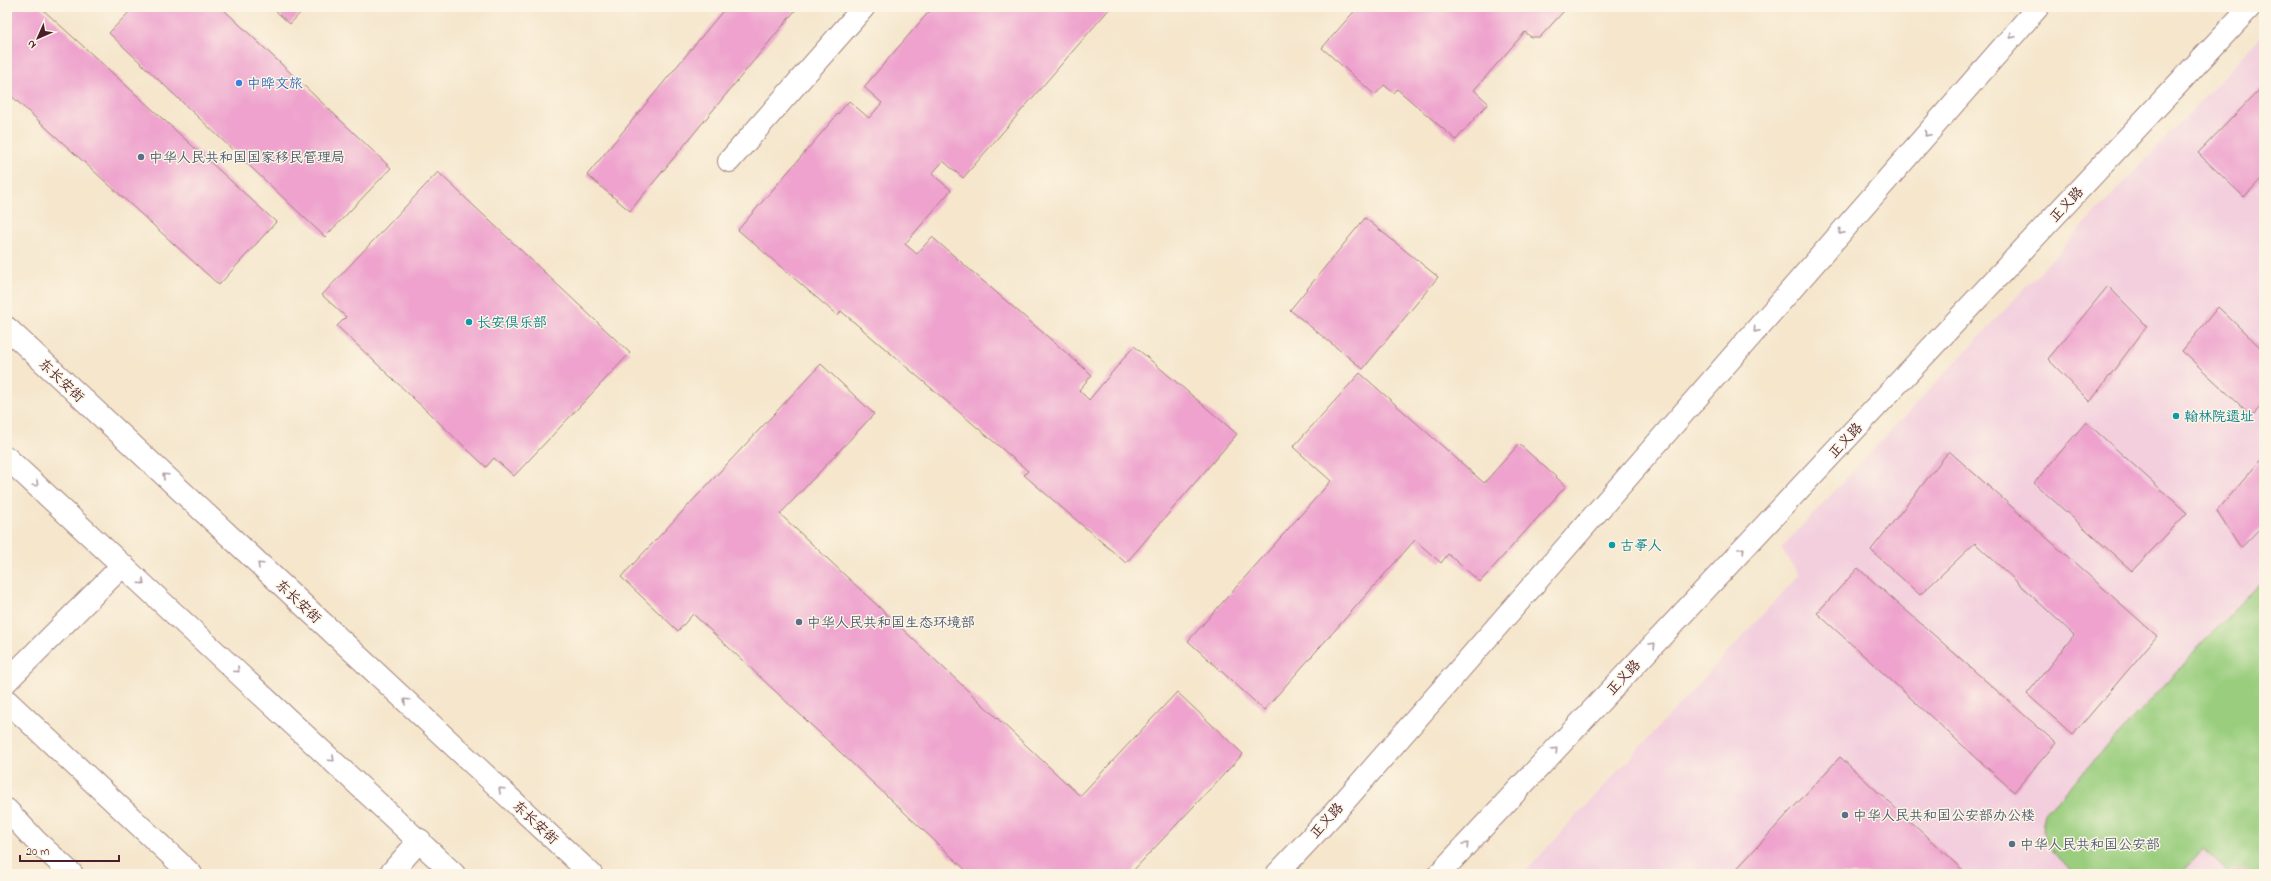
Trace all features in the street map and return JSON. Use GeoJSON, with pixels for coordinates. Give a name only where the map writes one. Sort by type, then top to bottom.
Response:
{"type":"FeatureCollection","features":[{"type":"Feature","properties":{"kind":"main road"},"geometry":{"type":"LineString","coordinates":[[729,161],[864,7]]}},
{"type":"Feature","properties":{"kind":"main road","name":"正义路"},"geometry":{"type":"LineString","coordinates":[[1277,874],[1340,806],[2038,7]]}},
{"type":"Feature","properties":{"kind":"main road","name":"正义路"},"geometry":{"type":"LineString","coordinates":[[1440,874],[2250,7]]}},
{"type":"Feature","properties":{"kind":"main road","name":"东长安街"},"geometry":{"type":"LineString","coordinates":[[7,328],[591,874]]}},
{"type":"Feature","properties":{"kind":"main road"},"geometry":{"type":"LineString","coordinates":[[7,458],[420,840],[454,874]]}},
{"type":"Feature","properties":{"kind":"main road"},"geometry":{"type":"LineString","coordinates":[[7,681],[123,565]]}},
{"type":"Feature","properties":{"kind":"main road"},"geometry":{"type":"LineString","coordinates":[[7,701],[191,874]]}},
{"type":"Feature","properties":{"kind":"main road"},"geometry":{"type":"LineString","coordinates":[[7,810],[35,840],[72,874]]}},
{"type":"Feature","properties":{"kind":"main road"},"geometry":{"type":"LineString","coordinates":[[390,874],[420,840]]}},
{"type":"Feature","properties":{"kind":"shaded area"},"geometry":{"type":"Polygon","coordinates":[[[2264,33],[2264,874],[1523,874],[1799,575],[1781,548],[2264,33]]]}},
{"type":"Feature","properties":{"kind":"green space"},"geometry":{"type":"Polygon","coordinates":[[[2264,578],[2264,874],[2230,874],[2203,849],[2180,874],[2077,874],[2049,848],[2045,840],[2043,823],[2046,812],[2264,578]]]}},
{"type":"Feature","properties":{"kind":"building","name":"中华人民共和国国家移民管理局"},"geometry":{"type":"Polygon","coordinates":[[[7,7],[40,7],[276,222],[219,285],[7,92],[7,7]]]}},
{"type":"Feature","properties":{"kind":"building"},"geometry":{"type":"Polygon","coordinates":[[[134,7],[221,7],[391,168],[325,237],[109,33],[134,7]]]}},
{"type":"Feature","properties":{"kind":"building"},"geometry":{"type":"Polygon","coordinates":[[[271,7],[306,7],[290,24],[271,7]]]}},
{"type":"Feature","properties":{"kind":"building"},"geometry":{"type":"Polygon","coordinates":[[[726,7],[798,7],[630,211],[587,175],[726,7]]]}},
{"type":"Feature","properties":{"kind":"building"},"geometry":{"type":"Polygon","coordinates":[[[933,7],[1111,7],[963,178],[943,161],[932,174],[951,190],[905,244],[917,254],[932,237],[1092,375],[1079,390],[1089,400],[1134,346],[1237,434],[1126,563],[1024,475],[1028,471],[841,311],[838,316],[738,230],[849,101],[869,118],[882,103],[864,87],[933,7]]]}},
{"type":"Feature","properties":{"kind":"building"},"geometry":{"type":"Polygon","coordinates":[[[1358,7],[1560,7],[1564,11],[1540,37],[1531,37],[1525,32],[1474,90],[1488,103],[1456,140],[1397,89],[1394,93],[1384,85],[1375,95],[1322,48],[1358,7]]]}},
{"type":"Feature","properties":{"kind":"building"},"geometry":{"type":"Polygon","coordinates":[[[2264,85],[2264,176],[2244,197],[2198,153],[2264,85]]]}},
{"type":"Feature","properties":{"kind":"building","name":"长安俱乐部"},"geometry":{"type":"Polygon","coordinates":[[[438,172],[630,353],[514,476],[494,458],[486,467],[337,326],[346,317],[322,295],[438,172]]]}},
{"type":"Feature","properties":{"kind":"building"},"geometry":{"type":"Polygon","coordinates":[[[1365,218],[1438,277],[1363,369],[1290,310],[1365,218]]]}},
{"type":"Feature","properties":{"kind":"building"},"geometry":{"type":"Polygon","coordinates":[[[2108,286],[2147,326],[2090,402],[2048,359],[2108,286]]]}},
{"type":"Feature","properties":{"kind":"building"},"geometry":{"type":"Polygon","coordinates":[[[2218,307],[2264,351],[2264,403],[2252,416],[2182,351],[2218,307]]]}},
{"type":"Feature","properties":{"kind":"building","name":"中华人民共和国生态环境部"},"geometry":{"type":"Polygon","coordinates":[[[821,364],[874,414],[780,514],[1080,796],[1177,692],[1243,754],[1130,874],[970,874],[693,614],[678,631],[621,577],[821,364]]]}},
{"type":"Feature","properties":{"kind":"building"},"geometry":{"type":"Polygon","coordinates":[[[1360,373],[1484,483],[1519,444],[1566,486],[1480,582],[1448,554],[1441,563],[1415,540],[1264,710],[1188,641],[1331,481],[1293,447],[1360,373]]]}},
{"type":"Feature","properties":{"kind":"building"},"geometry":{"type":"Polygon","coordinates":[[[2086,422],[2187,513],[2132,571],[2034,483],[2086,422]]]}},
{"type":"Feature","properties":{"kind":"building"},"geometry":{"type":"Polygon","coordinates":[[[1949,451],[2157,636],[2073,735],[2027,694],[2074,635],[1975,543],[1920,595],[1871,550],[1949,451]]]}},
{"type":"Feature","properties":{"kind":"building"},"geometry":{"type":"Polygon","coordinates":[[[2264,456],[2264,524],[2241,548],[2217,511],[2264,456]]]}},
{"type":"Feature","properties":{"kind":"building"},"geometry":{"type":"Polygon","coordinates":[[[1858,568],[2056,743],[2014,792],[1817,613],[1858,568]]]}},
{"type":"Feature","properties":{"kind":"building","name":"中华人民共和国公安部办公楼"},"geometry":{"type":"Polygon","coordinates":[[[1840,757],[1967,874],[1732,874],[1840,757]]]}},
{"type":"Feature","properties":{"kind":"building"},"geometry":{"type":"Polygon","coordinates":[[[2240,870],[2246,871],[2248,874],[2218,874],[2240,870]]]}},
{"type":"Feature","properties":{"kind":"place","name":"中晔文旅"},"geometry":{"type":"Point","coordinates":[239,83]}},
{"type":"Feature","properties":{"kind":"place","name":"中华人民共和国国家移民管理局"},"geometry":{"type":"Point","coordinates":[141,157]}},
{"type":"Feature","properties":{"kind":"place","name":"长安俱乐部"},"geometry":{"type":"Point","coordinates":[469,322]}},
{"type":"Feature","properties":{"kind":"place","name":"翰林院遗址"},"geometry":{"type":"Point","coordinates":[2176,416]}},
{"type":"Feature","properties":{"kind":"place","name":"古筝人"},"geometry":{"type":"Point","coordinates":[1612,545]}},
{"type":"Feature","properties":{"kind":"place","name":"中华人民共和国生态环境部"},"geometry":{"type":"Point","coordinates":[799,622]}},
{"type":"Feature","properties":{"kind":"place","name":"中华人民共和国公安部办公楼"},"geometry":{"type":"Point","coordinates":[1845,815]}},
{"type":"Feature","properties":{"kind":"place","name":"中华人民共和国公安部"},"geometry":{"type":"Point","coordinates":[2012,844]}}]}
